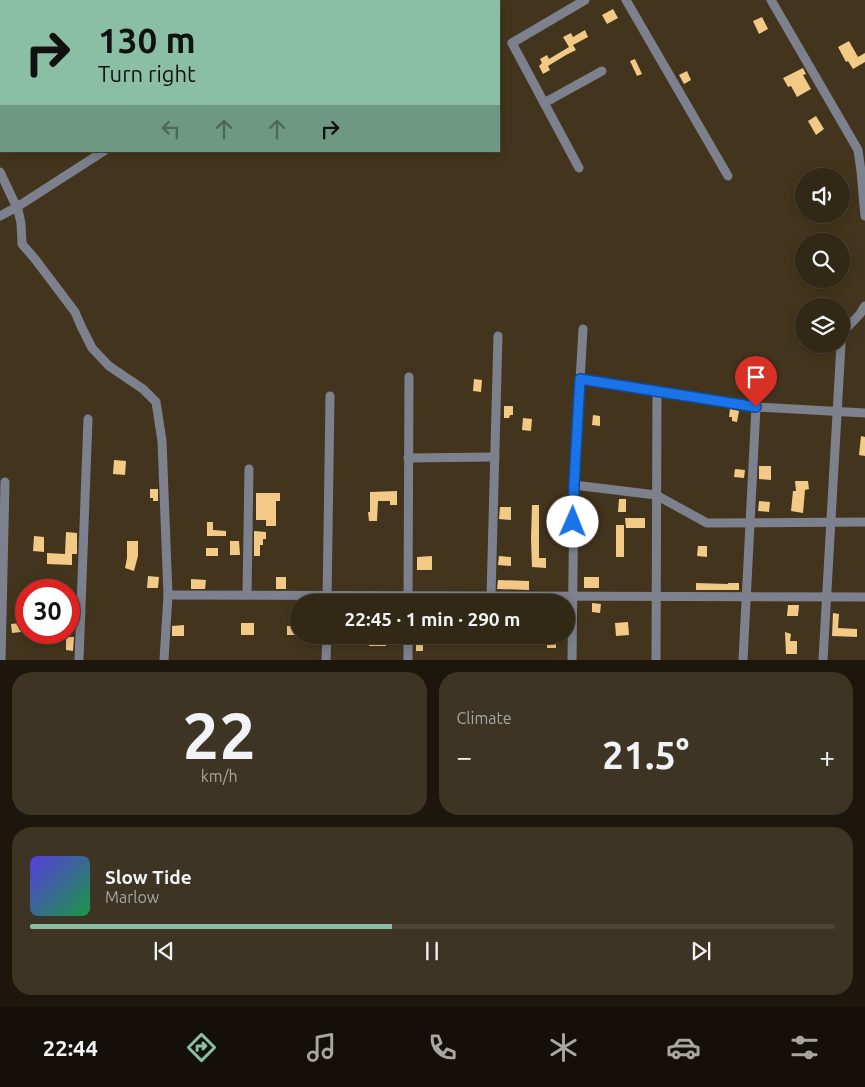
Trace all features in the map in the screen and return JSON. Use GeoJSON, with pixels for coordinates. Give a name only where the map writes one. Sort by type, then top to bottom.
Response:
{"type":"FeatureCollection","features":[{"type":"Feature","properties":{"kind":"street"},"geometry":{"type":"LineString","coordinates":[[579,168],[512,43],[585,0]]}},
{"type":"Feature","properties":{"kind":"street"},"geometry":{"type":"LineString","coordinates":[[626,0],[728,176]]}},
{"type":"Feature","properties":{"kind":"street"},"geometry":{"type":"LineString","coordinates":[[771,0],[858,150],[865,216]]}},
{"type":"Feature","properties":{"kind":"street"},"geometry":{"type":"LineString","coordinates":[[544,103],[602,71]]}},
{"type":"Feature","properties":{"kind":"street"},"geometry":{"type":"LineString","coordinates":[[0,216],[102,152]]}},
{"type":"Feature","properties":{"kind":"street"},"geometry":{"type":"LineString","coordinates":[[0,172],[21,223],[22,244],[75,312],[92,348],[109,366],[143,389],[156,402],[162,441],[168,595],[164,660]]}},
{"type":"Feature","properties":{"kind":"street"},"geometry":{"type":"LineString","coordinates":[[850,326],[864,313]]}},
{"type":"Feature","properties":{"kind":"street"},"geometry":{"type":"LineString","coordinates":[[572,594],[574,485],[583,329]]}},
{"type":"Feature","properties":{"kind":"street"},"geometry":{"type":"LineString","coordinates":[[491,594],[498,336]]}},
{"type":"Feature","properties":{"kind":"street"},"geometry":{"type":"LineString","coordinates":[[823,660],[840,353]]}},
{"type":"Feature","properties":{"kind":"street"},"geometry":{"type":"LineString","coordinates":[[408,377],[408,594]]}},
{"type":"Feature","properties":{"kind":"street"},"geometry":{"type":"LineString","coordinates":[[580,379],[756,407],[865,413]]}},
{"type":"Feature","properties":{"kind":"street"},"geometry":{"type":"LineString","coordinates":[[656,660],[657,392]]}},
{"type":"Feature","properties":{"kind":"street"},"geometry":{"type":"LineString","coordinates":[[327,594],[330,396]]}},
{"type":"Feature","properties":{"kind":"street"},"geometry":{"type":"LineString","coordinates":[[742,660],[756,407]]}},
{"type":"Feature","properties":{"kind":"street"},"geometry":{"type":"LineString","coordinates":[[78,660],[88,419]]}},
{"type":"Feature","properties":{"kind":"street"},"geometry":{"type":"LineString","coordinates":[[408,458],[494,457]]}},
{"type":"Feature","properties":{"kind":"street"},"geometry":{"type":"LineString","coordinates":[[247,595],[249,469]]}},
{"type":"Feature","properties":{"kind":"street"},"geometry":{"type":"LineString","coordinates":[[1,660],[4,482]]}},
{"type":"Feature","properties":{"kind":"street"},"geometry":{"type":"LineString","coordinates":[[574,485],[656,495],[707,522],[865,522]]}},
{"type":"Feature","properties":{"kind":"street"},"geometry":{"type":"LineString","coordinates":[[168,595],[290,597]]}},
{"type":"Feature","properties":{"kind":"street"},"geometry":{"type":"LineString","coordinates":[[575,596],[865,597]]}},
{"type":"Feature","properties":{"kind":"street"},"geometry":{"type":"LineString","coordinates":[[326,660],[327,644]]}},
{"type":"Feature","properties":{"kind":"street"},"geometry":{"type":"LineString","coordinates":[[408,644],[408,660]]}},
{"type":"Feature","properties":{"kind":"street"},"geometry":{"type":"LineString","coordinates":[[572,644],[572,660]]}},
{"type":"Feature","properties":{"kind":"building"},"geometry":{"type":"Polygon","coordinates":[[[613,9],[618,18],[607,24],[602,15],[613,9]]]}},
{"type":"Feature","properties":{"kind":"building"},"geometry":{"type":"Polygon","coordinates":[[[762,17],[768,29],[759,34],[753,21],[762,17]]]}},
{"type":"Feature","properties":{"kind":"building"},"geometry":{"type":"Polygon","coordinates":[[[585,30],[588,37],[573,45],[576,50],[548,66],[550,70],[543,74],[539,66],[542,63],[540,59],[547,55],[549,59],[569,47],[563,37],[571,33],[573,37],[585,30]]]}},
{"type":"Feature","properties":{"kind":"building"},"geometry":{"type":"Polygon","coordinates":[[[849,41],[858,57],[865,53],[865,62],[853,69],[848,61],[846,62],[838,47],[849,41]]]}},
{"type":"Feature","properties":{"kind":"building"},"geometry":{"type":"Polygon","coordinates":[[[635,59],[642,74],[637,76],[630,61],[635,59]]]}},
{"type":"Feature","properties":{"kind":"building"},"geometry":{"type":"Polygon","coordinates":[[[803,68],[806,74],[803,75],[811,89],[797,97],[791,86],[788,87],[783,78],[803,68]]]}},
{"type":"Feature","properties":{"kind":"building"},"geometry":{"type":"Polygon","coordinates":[[[687,71],[691,80],[684,84],[679,75],[687,71]]]}},
{"type":"Feature","properties":{"kind":"building"},"geometry":{"type":"Polygon","coordinates":[[[816,116],[824,129],[816,135],[808,121],[816,116]]]}},
{"type":"Feature","properties":{"kind":"building"},"geometry":{"type":"Polygon","coordinates":[[[474,379],[482,380],[481,392],[473,391],[474,379]]]}},
{"type":"Feature","properties":{"kind":"building"},"geometry":{"type":"Polygon","coordinates":[[[504,406],[513,406],[513,415],[510,415],[509,418],[504,418],[504,406]]]}},
{"type":"Feature","properties":{"kind":"building"},"geometry":{"type":"Polygon","coordinates":[[[730,409],[739,411],[737,422],[732,421],[732,417],[729,417],[730,409]]]}},
{"type":"Feature","properties":{"kind":"building"},"geometry":{"type":"Polygon","coordinates":[[[593,415],[600,416],[600,426],[592,425],[593,415]]]}},
{"type":"Feature","properties":{"kind":"building"},"geometry":{"type":"Polygon","coordinates":[[[523,418],[532,419],[531,431],[522,430],[523,418]]]}},
{"type":"Feature","properties":{"kind":"building"},"geometry":{"type":"Polygon","coordinates":[[[861,436],[865,437],[865,456],[859,455],[861,436]]]}},
{"type":"Feature","properties":{"kind":"building"},"geometry":{"type":"Polygon","coordinates":[[[114,460],[126,461],[125,475],[113,474],[114,460]]]}},
{"type":"Feature","properties":{"kind":"building"},"geometry":{"type":"Polygon","coordinates":[[[759,466],[771,466],[771,480],[759,479],[759,466]]]}},
{"type":"Feature","properties":{"kind":"building"},"geometry":{"type":"Polygon","coordinates":[[[735,469],[745,470],[744,478],[734,477],[735,469]]]}},
{"type":"Feature","properties":{"kind":"building"},"geometry":{"type":"Polygon","coordinates":[[[795,481],[808,481],[809,489],[805,490],[803,513],[791,511],[793,491],[796,491],[795,481]]]}},
{"type":"Feature","properties":{"kind":"building"},"geometry":{"type":"Polygon","coordinates":[[[150,489],[158,489],[158,501],[153,501],[153,498],[150,498],[150,489]]]}},
{"type":"Feature","properties":{"kind":"building"},"geometry":{"type":"Polygon","coordinates":[[[397,491],[397,505],[390,505],[390,501],[378,501],[377,521],[369,521],[370,492],[397,491]]]}},
{"type":"Feature","properties":{"kind":"building"},"geometry":{"type":"Polygon","coordinates":[[[256,493],[280,493],[280,501],[276,501],[276,526],[266,526],[266,520],[256,520],[256,493]]]}},
{"type":"Feature","properties":{"kind":"building"},"geometry":{"type":"Polygon","coordinates":[[[619,499],[626,499],[626,512],[618,512],[619,499]]]}},
{"type":"Feature","properties":{"kind":"building"},"geometry":{"type":"Polygon","coordinates":[[[759,501],[770,502],[769,512],[758,511],[759,501]]]}},
{"type":"Feature","properties":{"kind":"building"},"geometry":{"type":"Polygon","coordinates":[[[532,505],[539,505],[539,558],[546,558],[546,568],[532,567],[532,505]]]}},
{"type":"Feature","properties":{"kind":"building"},"geometry":{"type":"Polygon","coordinates":[[[500,507],[511,507],[511,520],[499,519],[500,507]]]}},
{"type":"Feature","properties":{"kind":"building"},"geometry":{"type":"Polygon","coordinates":[[[625,518],[645,518],[645,528],[626,528],[625,518]]]}},
{"type":"Feature","properties":{"kind":"building"},"geometry":{"type":"Polygon","coordinates":[[[207,522],[213,522],[213,530],[226,531],[226,536],[207,536],[207,522]]]}},
{"type":"Feature","properties":{"kind":"building"},"geometry":{"type":"Polygon","coordinates":[[[616,525],[624,525],[624,557],[616,557],[616,525]]]}},
{"type":"Feature","properties":{"kind":"building"},"geometry":{"type":"Polygon","coordinates":[[[254,531],[266,532],[266,539],[263,539],[263,545],[260,545],[260,556],[254,556],[254,531]]]}},
{"type":"Feature","properties":{"kind":"building"},"geometry":{"type":"Polygon","coordinates":[[[66,532],[77,533],[77,554],[72,554],[72,565],[47,564],[47,553],[65,554],[66,532]]]}},
{"type":"Feature","properties":{"kind":"building"},"geometry":{"type":"Polygon","coordinates":[[[34,536],[44,537],[44,552],[33,551],[34,536]]]}},
{"type":"Feature","properties":{"kind":"building"},"geometry":{"type":"Polygon","coordinates":[[[127,541],[138,541],[138,556],[134,571],[125,568],[127,541]]]}},
{"type":"Feature","properties":{"kind":"building"},"geometry":{"type":"Polygon","coordinates":[[[230,541],[239,541],[240,555],[230,555],[230,541]]]}},
{"type":"Feature","properties":{"kind":"building"},"geometry":{"type":"Polygon","coordinates":[[[698,546],[707,546],[707,557],[697,556],[698,546]]]}},
{"type":"Feature","properties":{"kind":"building"},"geometry":{"type":"Polygon","coordinates":[[[206,548],[218,548],[218,556],[206,556],[206,548]]]}},
{"type":"Feature","properties":{"kind":"building"},"geometry":{"type":"Polygon","coordinates":[[[432,556],[432,570],[417,570],[417,557],[432,556]]]}},
{"type":"Feature","properties":{"kind":"building"},"geometry":{"type":"Polygon","coordinates":[[[499,556],[511,557],[511,566],[498,565],[499,556]]]}},
{"type":"Feature","properties":{"kind":"building"},"geometry":{"type":"Polygon","coordinates":[[[148,576],[159,577],[158,588],[147,588],[148,576]]]}},
{"type":"Feature","properties":{"kind":"building"},"geometry":{"type":"Polygon","coordinates":[[[276,577],[286,577],[286,589],[276,589],[276,577]]]}},
{"type":"Feature","properties":{"kind":"building"},"geometry":{"type":"Polygon","coordinates":[[[584,577],[599,577],[599,588],[584,588],[584,577]]]}},
{"type":"Feature","properties":{"kind":"building"},"geometry":{"type":"Polygon","coordinates":[[[191,579],[206,580],[205,589],[191,589],[191,579]]]}},
{"type":"Feature","properties":{"kind":"building"},"geometry":{"type":"Polygon","coordinates":[[[498,580],[529,581],[529,590],[497,589],[498,580]]]}},
{"type":"Feature","properties":{"kind":"building"},"geometry":{"type":"Polygon","coordinates":[[[696,583],[739,583],[739,590],[696,590],[696,583]]]}},
{"type":"Feature","properties":{"kind":"building"},"geometry":{"type":"Polygon","coordinates":[[[592,603],[601,604],[600,613],[592,612],[592,603]]]}},
{"type":"Feature","properties":{"kind":"building"},"geometry":{"type":"Polygon","coordinates":[[[788,605],[799,605],[798,616],[787,616],[788,605]]]}},
{"type":"Feature","properties":{"kind":"building"},"geometry":{"type":"Polygon","coordinates":[[[833,613],[839,614],[838,628],[857,629],[857,637],[832,636],[833,613]]]}},
{"type":"Feature","properties":{"kind":"building"},"geometry":{"type":"Polygon","coordinates":[[[628,622],[629,635],[616,636],[615,623],[628,622]]]}},
{"type":"Feature","properties":{"kind":"building"},"geometry":{"type":"Polygon","coordinates":[[[241,623],[254,623],[254,635],[241,635],[241,623]]]}},
{"type":"Feature","properties":{"kind":"building"},"geometry":{"type":"Polygon","coordinates":[[[11,624],[15,624],[15,633],[12,633],[11,624]]]}},
{"type":"Feature","properties":{"kind":"building"},"geometry":{"type":"Polygon","coordinates":[[[184,625],[184,636],[172,636],[172,626],[184,625]]]}},
{"type":"Feature","properties":{"kind":"building"},"geometry":{"type":"Polygon","coordinates":[[[287,626],[290,626],[290,635],[287,635],[287,626]]]}},
{"type":"Feature","properties":{"kind":"building"},"geometry":{"type":"Polygon","coordinates":[[[785,632],[791,634],[790,641],[797,641],[797,654],[786,654],[785,632]]]}},
{"type":"Feature","properties":{"kind":"building"},"geometry":{"type":"Polygon","coordinates":[[[66,644],[74,644],[73,651],[66,650],[66,644]]]}},
{"type":"Feature","properties":{"kind":"building"},"geometry":{"type":"Polygon","coordinates":[[[369,644],[386,644],[386,646],[369,646],[369,644]]]}},
{"type":"Feature","properties":{"kind":"building"},"geometry":{"type":"Polygon","coordinates":[[[416,644],[423,644],[423,651],[416,651],[416,644]]]}},
{"type":"Feature","properties":{"kind":"building"},"geometry":{"type":"Polygon","coordinates":[[[547,644],[556,644],[556,648],[547,648],[547,644]]]}},
{"type":"Feature","properties":{"kind":"route"},"geometry":{"type":"LineString","coordinates":[[573,522],[580,379],[756,407]]}}]}
